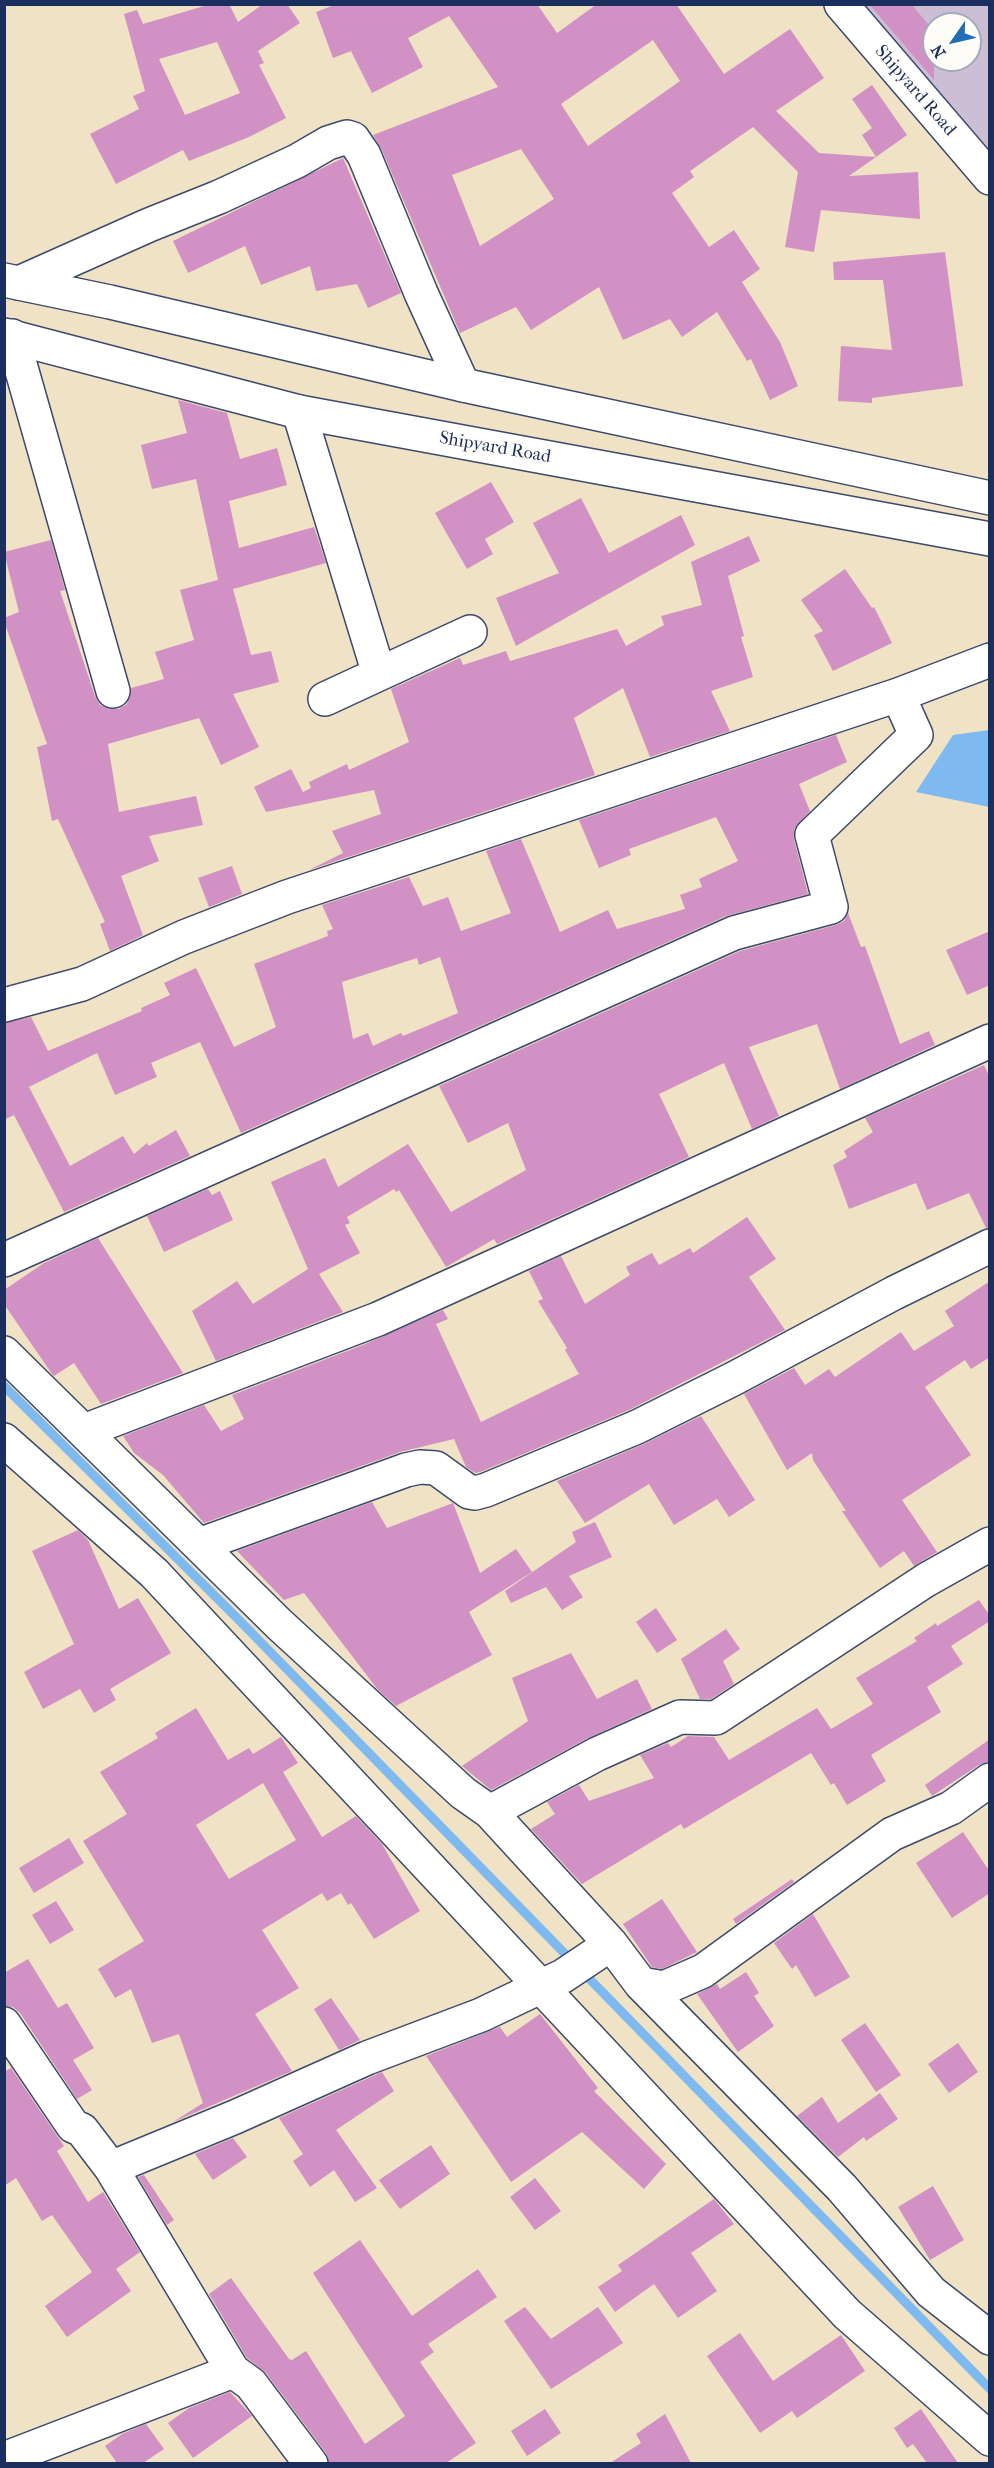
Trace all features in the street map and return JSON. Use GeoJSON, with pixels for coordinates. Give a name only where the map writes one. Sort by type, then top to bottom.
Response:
{"type":"FeatureCollection","features":[{"type":"Feature","properties":{"kind":"street","name":"Shipyard Road"},"geometry":{"type":"LineString","coordinates":[[841,4],[990,178]]}},
{"type":"Feature","properties":{"kind":"street"},"geometry":{"type":"LineString","coordinates":[[12,282],[219,197],[297,161],[328,143],[347,137],[352,139],[364,154],[421,293],[463,385]]}},
{"type":"Feature","properties":{"kind":"street"},"geometry":{"type":"LineString","coordinates":[[12,282],[110,302],[463,385],[990,498]]}},
{"type":"Feature","properties":{"kind":"street","name":"Shipyard Road"},"geometry":{"type":"LineString","coordinates":[[8,335],[299,412],[990,539]]}},
{"type":"Feature","properties":{"kind":"street"},"geometry":{"type":"LineString","coordinates":[[8,335],[113,691]]}},
{"type":"Feature","properties":{"kind":"street"},"geometry":{"type":"LineString","coordinates":[[299,412],[380,674]]}},
{"type":"Feature","properties":{"kind":"street"},"geometry":{"type":"LineString","coordinates":[[325,699],[470,632]]}},
{"type":"Feature","properties":{"kind":"street"},"geometry":{"type":"LineString","coordinates":[[4,1005],[82,984],[184,937],[288,897],[898,695],[990,660]]}},
{"type":"Feature","properties":{"kind":"street"},"geometry":{"type":"LineString","coordinates":[[4,1260],[734,933],[831,907],[812,835],[915,735],[898,695]]}},
{"type":"Feature","properties":{"kind":"street"},"geometry":{"type":"LineString","coordinates":[[84,1431],[389,1314],[990,1041]]}},
{"type":"Feature","properties":{"kind":"street"},"geometry":{"type":"LineString","coordinates":[[199,1545],[413,1468],[436,1468],[469,1492],[486,1490],[636,1427],[990,1246]]}},
{"type":"Feature","properties":{"kind":"street"},"geometry":{"type":"LineString","coordinates":[[4,1353],[279,1624],[446,1777],[490,1812],[601,1951],[641,1984],[842,2188],[931,2292],[990,2338]]}},
{"type":"Feature","properties":{"kind":"street"},"geometry":{"type":"LineString","coordinates":[[4,1440],[154,1574],[552,1982],[847,2314],[990,2439]]}},
{"type":"Feature","properties":{"kind":"street"},"geometry":{"type":"LineString","coordinates":[[490,1812],[597,1754],[680,1718],[717,1718],[927,1580],[990,1544]]}},
{"type":"Feature","properties":{"kind":"street"},"geometry":{"type":"LineString","coordinates":[[641,1984],[664,1988],[703,1971],[892,1834],[951,1808],[990,1780]]}},
{"type":"Feature","properties":{"kind":"street"},"geometry":{"type":"LineString","coordinates":[[111,2168],[235,2117],[367,2058],[481,2015],[552,1982],[601,1951]]}},
{"type":"Feature","properties":{"kind":"street"},"geometry":{"type":"LineString","coordinates":[[4,2024],[73,2126],[82,2130],[111,2168],[233,2372],[251,2384],[311,2463]]}},
{"type":"Feature","properties":{"kind":"street"},"geometry":{"type":"LineString","coordinates":[[4,2459],[233,2372]]}},
{"type":"Feature","properties":{"kind":"shaded area"},"geometry":{"type":"Polygon","coordinates":[[[852,5],[989,5],[989,164],[852,5]]]}},
{"type":"Feature","properties":{"kind":"water"},"geometry":{"type":"Polygon","coordinates":[[[989,730],[989,807],[916,792],[953,735],[989,730]]]}},
{"type":"Feature","properties":{"kind":"building"},"geometry":{"type":"Polygon","coordinates":[[[211,4],[229,4],[238,22],[263,4],[287,4],[300,23],[258,51],[264,63],[259,65],[286,118],[249,137],[189,161],[183,150],[116,184],[90,134],[139,109],[133,96],[145,91],[124,14],[137,10],[143,24],[211,4]],[[217,42],[159,59],[185,115],[240,93],[217,42]]]}},
{"type":"Feature","properties":{"kind":"building"},"geometry":{"type":"Polygon","coordinates":[[[337,4],[537,4],[557,33],[597,4],[676,4],[724,74],[790,29],[824,78],[776,111],[819,153],[876,157],[849,176],[918,172],[920,219],[821,210],[814,252],[785,247],[798,172],[753,127],[690,171],[694,177],[672,193],[709,247],[734,230],[760,269],[742,282],[780,342],[798,386],[770,400],[751,359],[747,361],[717,312],[682,337],[670,319],[623,340],[599,287],[531,330],[516,307],[460,333],[381,148],[373,135],[498,87],[449,16],[408,38],[423,67],[372,93],[351,51],[333,58],[316,12],[337,4]],[[653,40],[561,104],[588,146],[680,81],[653,40]],[[521,149],[452,175],[480,246],[554,199],[521,149]]]}},
{"type":"Feature","properties":{"kind":"building"},"geometry":{"type":"Polygon","coordinates":[[[869,4],[911,4],[922,17],[922,66],[869,4]]]}},
{"type":"Feature","properties":{"kind":"building"},"geometry":{"type":"Polygon","coordinates":[[[927,72],[934,72],[934,80],[927,72]]]}},
{"type":"Feature","properties":{"kind":"building"},"geometry":{"type":"Polygon","coordinates":[[[872,85],[907,135],[876,157],[862,135],[872,128],[852,99],[872,85]]]}},
{"type":"Feature","properties":{"kind":"building"},"geometry":{"type":"Polygon","coordinates":[[[343,158],[401,293],[368,308],[357,284],[316,291],[310,266],[261,285],[245,246],[188,273],[173,241],[343,158]]]}},
{"type":"Feature","properties":{"kind":"building"},"geometry":{"type":"Polygon","coordinates":[[[945,252],[963,386],[872,398],[872,403],[838,401],[841,346],[892,350],[883,280],[834,280],[833,262],[945,252]]]}},
{"type":"Feature","properties":{"kind":"building"},"geometry":{"type":"Polygon","coordinates":[[[178,400],[227,413],[240,459],[277,448],[287,485],[229,501],[239,548],[314,527],[326,563],[233,589],[251,655],[271,651],[279,682],[233,694],[259,747],[221,765],[199,718],[108,744],[119,812],[196,796],[203,825],[149,836],[159,861],[121,876],[143,935],[110,951],[100,924],[105,922],[58,819],[52,821],[37,747],[47,744],[4,621],[4,618],[19,612],[4,552],[51,540],[65,590],[60,591],[100,705],[109,709],[119,709],[127,704],[131,688],[164,679],[155,652],[194,640],[180,590],[218,580],[196,479],[152,489],[141,445],[187,433],[178,400]]]}},
{"type":"Feature","properties":{"kind":"building"},"geometry":{"type":"Polygon","coordinates":[[[491,482],[514,522],[485,539],[493,554],[467,569],[435,513],[491,482]]]}},
{"type":"Feature","properties":{"kind":"building"},"geometry":{"type":"Polygon","coordinates":[[[581,498],[609,553],[681,515],[695,545],[516,646],[496,598],[559,573],[533,523],[581,498]]]}},
{"type":"Feature","properties":{"kind":"building"},"geometry":{"type":"Polygon","coordinates":[[[749,536],[760,561],[728,576],[744,636],[741,637],[753,677],[711,691],[730,731],[650,757],[623,688],[574,718],[595,775],[309,870],[343,853],[332,831],[381,814],[374,790],[266,812],[254,787],[291,769],[303,792],[311,788],[309,782],[347,764],[349,770],[409,742],[391,689],[460,658],[463,665],[506,651],[510,661],[617,629],[626,646],[664,625],[661,616],[702,605],[691,562],[749,536]]]}},
{"type":"Feature","properties":{"kind":"building"},"geometry":{"type":"Polygon","coordinates":[[[845,569],[872,608],[874,607],[892,643],[833,671],[814,635],[823,631],[801,600],[845,569]]]}},
{"type":"Feature","properties":{"kind":"building"},"geometry":{"type":"Polygon","coordinates":[[[836,735],[847,762],[799,784],[810,811],[794,829],[794,839],[808,894],[726,916],[241,1133],[200,1042],[151,1063],[157,1077],[115,1095],[97,1053],[29,1087],[70,1166],[123,1136],[134,1154],[147,1143],[149,1146],[176,1130],[190,1156],[64,1212],[14,1115],[4,1120],[4,1023],[31,1017],[48,1051],[142,1011],[141,1008],[170,995],[164,983],[196,968],[234,1047],[276,1027],[254,964],[328,936],[327,931],[333,929],[322,905],[409,877],[423,906],[448,897],[461,931],[511,913],[486,851],[521,839],[560,932],[608,910],[617,929],[685,909],[680,895],[702,887],[699,879],[738,861],[716,817],[629,849],[631,855],[599,868],[579,820],[836,735]],[[440,957],[419,965],[417,958],[342,982],[353,1039],[368,1033],[373,1046],[401,1033],[403,1036],[458,1013],[440,957]]]}},
{"type":"Feature","properties":{"kind":"building"},"geometry":{"type":"Polygon","coordinates":[[[232,866],[242,894],[209,907],[198,878],[232,866]]]}},
{"type":"Feature","properties":{"kind":"building"},"geometry":{"type":"Polygon","coordinates":[[[848,913],[861,947],[865,946],[900,1044],[929,1031],[935,1045],[840,1089],[817,1024],[749,1047],[779,1116],[752,1129],[724,1063],[659,1094],[689,1157],[497,1244],[494,1239],[446,1267],[399,1190],[396,1192],[394,1189],[347,1217],[350,1223],[345,1225],[360,1253],[319,1274],[343,1312],[216,1361],[192,1311],[237,1281],[253,1304],[308,1269],[271,1182],[325,1158],[338,1187],[408,1144],[451,1212],[526,1170],[508,1123],[468,1143],[439,1086],[740,951],[836,925],[844,921],[848,913]]]}},
{"type":"Feature","properties":{"kind":"building"},"geometry":{"type":"Polygon","coordinates":[[[990,931],[990,985],[967,995],[946,950],[990,931]]]}},
{"type":"Feature","properties":{"kind":"building"},"geometry":{"type":"Polygon","coordinates":[[[984,1065],[990,1078],[990,1228],[986,1228],[969,1193],[927,1210],[916,1183],[849,1209],[833,1165],[847,1157],[844,1151],[873,1132],[865,1118],[984,1065]]]}},
{"type":"Feature","properties":{"kind":"building"},"geometry":{"type":"Polygon","coordinates":[[[208,1189],[212,1195],[220,1191],[233,1220],[164,1252],[147,1216],[208,1189]]]}},
{"type":"Feature","properties":{"kind":"building"},"geometry":{"type":"Polygon","coordinates":[[[747,1217],[776,1259],[749,1277],[785,1330],[629,1410],[480,1472],[475,1473],[466,1467],[454,1439],[400,1452],[204,1523],[163,1475],[134,1453],[123,1436],[204,1405],[221,1431],[244,1419],[232,1395],[363,1345],[443,1310],[448,1319],[436,1324],[481,1422],[579,1374],[565,1350],[567,1348],[538,1301],[543,1299],[529,1271],[561,1256],[585,1304],[630,1275],[626,1267],[652,1253],[659,1265],[690,1248],[693,1253],[747,1217]]]}},
{"type":"Feature","properties":{"kind":"building"},"geometry":{"type":"Polygon","coordinates":[[[98,1238],[183,1373],[101,1404],[74,1363],[54,1376],[52,1374],[4,1304],[4,1290],[44,1263],[98,1238]]]}},
{"type":"Feature","properties":{"kind":"building"},"geometry":{"type":"Polygon","coordinates":[[[990,1281],[990,1357],[971,1369],[965,1360],[925,1387],[971,1455],[902,1500],[937,1552],[914,1566],[904,1551],[880,1568],[842,1511],[846,1511],[813,1460],[812,1453],[787,1470],[744,1394],[794,1368],[805,1385],[829,1369],[835,1377],[901,1332],[914,1351],[954,1326],[945,1311],[990,1281]]]}},
{"type":"Feature","properties":{"kind":"building"},"geometry":{"type":"Polygon","coordinates":[[[701,1416],[755,1500],[729,1517],[717,1499],[674,1525],[649,1484],[585,1523],[557,1481],[644,1444],[701,1416]]]}},
{"type":"Feature","properties":{"kind":"building"},"geometry":{"type":"Polygon","coordinates":[[[372,1502],[387,1528],[453,1503],[480,1573],[516,1549],[532,1572],[469,1612],[492,1655],[396,1706],[378,1690],[304,1593],[284,1600],[237,1551],[372,1502]]]}},
{"type":"Feature","properties":{"kind":"building"},"geometry":{"type":"Polygon","coordinates":[[[595,1522],[612,1557],[569,1576],[583,1597],[562,1610],[546,1587],[511,1603],[505,1591],[576,1542],[572,1532],[595,1522]]]}},
{"type":"Feature","properties":{"kind":"building"},"geometry":{"type":"Polygon","coordinates":[[[78,1530],[88,1540],[119,1609],[138,1598],[171,1653],[110,1689],[116,1700],[94,1713],[80,1689],[43,1709],[24,1672],[74,1644],[32,1551],[78,1530]]]}},
{"type":"Feature","properties":{"kind":"building"},"geometry":{"type":"Polygon","coordinates":[[[979,1600],[990,1616],[990,1621],[951,1646],[963,1664],[927,1687],[941,1712],[871,1755],[886,1781],[847,1805],[834,1783],[831,1785],[811,1753],[684,1829],[681,1824],[582,1884],[531,1829],[555,1814],[547,1802],[579,1785],[589,1801],[654,1778],[640,1755],[668,1743],[671,1747],[688,1736],[714,1737],[729,1760],[817,1708],[831,1729],[873,1704],[856,1678],[917,1641],[914,1638],[936,1623],[937,1626],[979,1600]]]}},
{"type":"Feature","properties":{"kind":"building"},"geometry":{"type":"Polygon","coordinates":[[[656,1608],[677,1640],[657,1653],[636,1622],[656,1608]]]}},
{"type":"Feature","properties":{"kind":"building"},"geometry":{"type":"Polygon","coordinates":[[[726,1629],[740,1649],[723,1661],[734,1684],[711,1699],[700,1699],[681,1659],[726,1629]]]}},
{"type":"Feature","properties":{"kind":"building"},"geometry":{"type":"Polygon","coordinates":[[[571,1653],[597,1699],[637,1679],[652,1709],[588,1738],[491,1790],[462,1766],[528,1721],[512,1678],[571,1653]]]}},
{"type":"Feature","properties":{"kind":"building"},"geometry":{"type":"Polygon","coordinates":[[[196,1708],[228,1760],[249,1748],[253,1754],[281,1737],[298,1763],[283,1772],[322,1837],[356,1816],[382,1844],[420,1911],[374,1939],[351,1903],[348,1905],[341,1893],[327,1901],[322,1893],[262,1930],[299,1988],[255,2014],[292,2071],[173,2122],[203,2103],[179,2034],[152,2043],[131,1989],[115,1998],[98,1969],[144,1941],[83,1841],[127,1814],[100,1772],[158,1738],[155,1733],[196,1708]],[[263,1783],[196,1825],[229,1879],[296,1840],[263,1783]]]}},
{"type":"Feature","properties":{"kind":"building"},"geometry":{"type":"Polygon","coordinates":[[[990,1739],[990,1761],[979,1765],[932,1796],[925,1785],[990,1739]]]}},
{"type":"Feature","properties":{"kind":"building"},"geometry":{"type":"Polygon","coordinates":[[[963,1832],[990,1872],[990,1893],[952,1918],[916,1863],[963,1832]]]}},
{"type":"Feature","properties":{"kind":"building"},"geometry":{"type":"Polygon","coordinates":[[[69,1838],[84,1863],[34,1893],[19,1868],[69,1838]]]}},
{"type":"Feature","properties":{"kind":"building"},"geometry":{"type":"Polygon","coordinates":[[[792,1879],[794,1882],[736,1924],[733,1919],[792,1879]]]}},
{"type":"Feature","properties":{"kind":"building"},"geometry":{"type":"Polygon","coordinates":[[[662,1899],[697,1952],[662,1969],[652,1967],[623,1924],[662,1899]]]}},
{"type":"Feature","properties":{"kind":"building"},"geometry":{"type":"Polygon","coordinates":[[[56,1901],[74,1930],[50,1944],[32,1915],[56,1901]]]}},
{"type":"Feature","properties":{"kind":"building"},"geometry":{"type":"Polygon","coordinates":[[[813,1914],[850,1977],[815,1997],[796,1965],[792,1969],[774,1943],[813,1914]]]}},
{"type":"Feature","properties":{"kind":"building"},"geometry":{"type":"Polygon","coordinates":[[[28,1959],[58,2008],[67,2003],[94,2048],[73,2060],[92,2090],[77,2099],[20,2013],[13,2007],[4,2006],[4,1973],[28,1959]]]}},
{"type":"Feature","properties":{"kind":"building"},"geometry":{"type":"Polygon","coordinates":[[[746,1972],[759,1993],[754,1996],[774,2026],[738,2052],[697,1994],[717,1984],[720,1989],[746,1972]]]}},
{"type":"Feature","properties":{"kind":"building"},"geometry":{"type":"Polygon","coordinates":[[[331,1998],[360,2040],[339,2050],[314,2009],[331,1998]]]}},
{"type":"Feature","properties":{"kind":"building"},"geometry":{"type":"Polygon","coordinates":[[[540,2014],[598,2088],[594,2091],[666,2164],[644,2189],[582,2132],[511,2182],[426,2056],[500,2027],[507,2037],[540,2014]]]}},
{"type":"Feature","properties":{"kind":"building"},"geometry":{"type":"Polygon","coordinates":[[[865,2023],[901,2075],[876,2092],[841,2040],[865,2023]]]}},
{"type":"Feature","properties":{"kind":"building"},"geometry":{"type":"Polygon","coordinates":[[[958,2043],[978,2072],[949,2093],[928,2064],[958,2043]]]}},
{"type":"Feature","properties":{"kind":"building"},"geometry":{"type":"Polygon","coordinates":[[[11,2068],[64,2146],[57,2151],[88,2202],[103,2192],[140,2252],[116,2269],[131,2291],[67,2337],[45,2306],[92,2272],[52,2215],[42,2221],[16,2178],[4,2186],[4,2072],[11,2068]]]}},
{"type":"Feature","properties":{"kind":"building"},"geometry":{"type":"Polygon","coordinates":[[[382,2072],[394,2091],[336,2130],[377,2188],[355,2202],[334,2170],[310,2187],[293,2161],[303,2154],[279,2118],[382,2072]]]}},
{"type":"Feature","properties":{"kind":"building"},"geometry":{"type":"Polygon","coordinates":[[[880,2093],[898,2119],[866,2141],[864,2137],[838,2157],[797,2116],[822,2097],[838,2123],[880,2093]]]}},
{"type":"Feature","properties":{"kind":"building"},"geometry":{"type":"Polygon","coordinates":[[[233,2138],[247,2157],[213,2180],[195,2154],[233,2138]]]}},
{"type":"Feature","properties":{"kind":"building"},"geometry":{"type":"Polygon","coordinates":[[[431,2145],[450,2174],[400,2209],[379,2180],[431,2145]]]}},
{"type":"Feature","properties":{"kind":"building"},"geometry":{"type":"Polygon","coordinates":[[[144,2175],[174,2220],[167,2225],[138,2177],[144,2175]]]}},
{"type":"Feature","properties":{"kind":"building"},"geometry":{"type":"Polygon","coordinates":[[[535,2178],[561,2211],[535,2230],[510,2197],[535,2178]]]}},
{"type":"Feature","properties":{"kind":"building"},"geometry":{"type":"Polygon","coordinates":[[[933,2186],[964,2240],[930,2260],[898,2207],[933,2186]]]}},
{"type":"Feature","properties":{"kind":"building"},"geometry":{"type":"Polygon","coordinates":[[[714,2199],[734,2224],[691,2253],[717,2291],[678,2318],[654,2284],[615,2312],[598,2287],[622,2271],[618,2265],[714,2199]]]}},
{"type":"Feature","properties":{"kind":"building"},"geometry":{"type":"Polygon","coordinates":[[[360,2240],[412,2316],[478,2269],[497,2297],[428,2344],[434,2352],[420,2362],[476,2443],[446,2463],[329,2463],[326,2453],[266,2373],[247,2358],[209,2294],[231,2278],[289,2359],[292,2360],[306,2351],[365,2444],[405,2416],[313,2273],[360,2240]]]}},
{"type":"Feature","properties":{"kind":"building"},"geometry":{"type":"Polygon","coordinates":[[[525,2307],[551,2339],[598,2307],[623,2343],[551,2389],[504,2321],[525,2307]]]}},
{"type":"Feature","properties":{"kind":"building"},"geometry":{"type":"Polygon","coordinates":[[[740,2333],[773,2381],[841,2335],[865,2371],[797,2418],[792,2411],[760,2433],[707,2356],[740,2333]]]}},
{"type":"Feature","properties":{"kind":"building"},"geometry":{"type":"Polygon","coordinates":[[[230,2392],[252,2416],[193,2458],[168,2423],[189,2408],[230,2392]]]}},
{"type":"Feature","properties":{"kind":"building"},"geometry":{"type":"Polygon","coordinates":[[[545,2409],[561,2433],[527,2456],[511,2431],[545,2409]]]}},
{"type":"Feature","properties":{"kind":"building"},"geometry":{"type":"Polygon","coordinates":[[[921,2409],[958,2463],[927,2463],[913,2444],[907,2448],[894,2428],[921,2409]]]}},
{"type":"Feature","properties":{"kind":"building"},"geometry":{"type":"Polygon","coordinates":[[[665,2414],[691,2463],[610,2463],[641,2443],[636,2434],[665,2414]]]}},
{"type":"Feature","properties":{"kind":"building"},"geometry":{"type":"Polygon","coordinates":[[[146,2424],[164,2449],[143,2463],[117,2463],[105,2446],[122,2434],[146,2424]]]}},
{"type":"Feature","properties":{"kind":"waterway"},"geometry":{"type":"LineString","coordinates":[[4,1386],[239,1620],[990,2389]]}}]}
